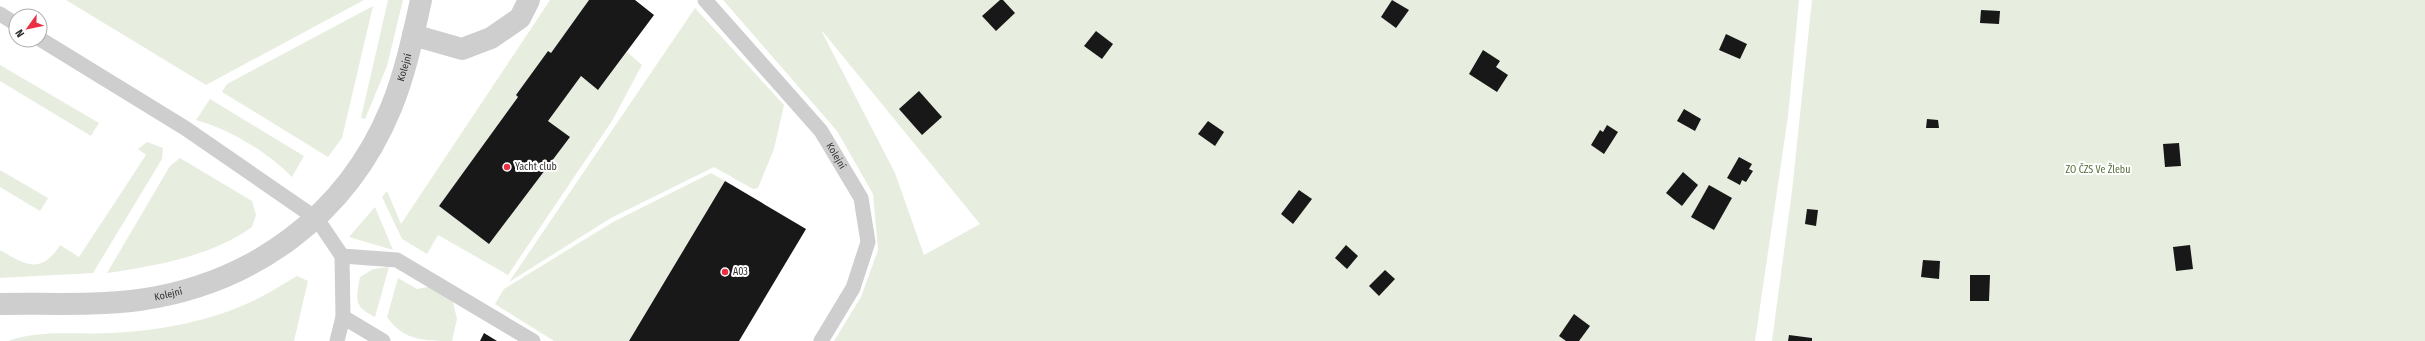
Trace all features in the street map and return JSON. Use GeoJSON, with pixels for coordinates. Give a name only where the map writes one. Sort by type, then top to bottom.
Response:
{"type":"FeatureCollection","features":[{"type":"Feature","properties":{"kind":"street","name":"Kolejní"},"geometry":{"type":"LineString","coordinates":[[0,304],[139,300],[183,291],[229,275],[265,256],[317,219],[341,193],[370,151],[392,107],[414,35],[421,0]]}},
{"type":"Feature","properties":{"kind":"street"},"geometry":{"type":"LineString","coordinates":[[414,35],[462,49],[491,38],[520,18],[529,0]]}},
{"type":"Feature","properties":{"kind":"lane","name":"Kolejní"},"geometry":{"type":"LineString","coordinates":[[705,0],[821,131],[861,198],[868,242],[853,288],[821,341]]}},
{"type":"Feature","properties":{"kind":"lane"},"geometry":{"type":"LineString","coordinates":[[48,44],[185,128],[317,219],[342,256],[343,317],[337,341]]}},
{"type":"Feature","properties":{"kind":"lane"},"geometry":{"type":"LineString","coordinates":[[342,256],[397,260],[533,341]]}},
{"type":"Feature","properties":{"kind":"lane"},"geometry":{"type":"LineString","coordinates":[[343,317],[383,341]]}},
{"type":"Feature","properties":{"kind":"green space"},"geometry":{"type":"Polygon","coordinates":[[[66,0],[364,0],[206,85],[66,0]]]}},
{"type":"Feature","properties":{"kind":"green space"},"geometry":{"type":"Polygon","coordinates":[[[388,0],[403,0],[387,66],[365,119],[361,118],[388,0]]]}},
{"type":"Feature","properties":{"kind":"green space"},"geometry":{"type":"Polygon","coordinates":[[[550,0],[589,0],[551,53],[548,51],[516,95],[518,97],[439,206],[489,244],[570,137],[548,121],[581,76],[598,90],[627,52],[642,65],[612,121],[508,275],[438,235],[427,254],[402,239],[382,197],[387,191],[401,224],[550,0]]]}},
{"type":"Feature","properties":{"kind":"green space"},"geometry":{"type":"Polygon","coordinates":[[[723,0],[1799,0],[1788,116],[1755,341],[834,341],[861,297],[878,250],[873,194],[837,131],[723,0]],[[823,32],[895,173],[924,255],[980,224],[823,32]]]}},
{"type":"Feature","properties":{"kind":"green space","name":"ZO ČZS Ve Žlebu"},"geometry":{"type":"Polygon","coordinates":[[[1812,0],[2425,0],[2425,341],[1772,341],[1792,191],[1812,0]]]}},
{"type":"Feature","properties":{"kind":"green space"},"geometry":{"type":"Polygon","coordinates":[[[373,6],[342,138],[328,157],[222,92],[227,84],[373,6]]]}},
{"type":"Feature","properties":{"kind":"green space"},"geometry":{"type":"Polygon","coordinates":[[[695,8],[784,105],[774,149],[758,188],[753,189],[714,167],[611,218],[509,282],[695,8]]]}},
{"type":"Feature","properties":{"kind":"green space"},"geometry":{"type":"Polygon","coordinates":[[[0,65],[99,123],[91,136],[0,81],[0,65]]]}},
{"type":"Feature","properties":{"kind":"green space"},"geometry":{"type":"Polygon","coordinates":[[[210,99],[304,156],[292,177],[282,167],[247,142],[222,129],[196,120],[210,99]]]}},
{"type":"Feature","properties":{"kind":"green space"},"geometry":{"type":"Polygon","coordinates":[[[147,142],[163,148],[162,159],[93,273],[0,278],[0,250],[25,263],[33,264],[40,264],[46,261],[60,245],[79,257],[146,155],[138,149],[147,142]]]}},
{"type":"Feature","properties":{"kind":"green space"},"geometry":{"type":"Polygon","coordinates":[[[180,158],[252,201],[256,215],[252,227],[236,237],[201,252],[163,263],[107,273],[170,166],[180,158]]]}},
{"type":"Feature","properties":{"kind":"green space"},"geometry":{"type":"Polygon","coordinates":[[[0,170],[48,198],[40,211],[0,187],[0,170]]]}},
{"type":"Feature","properties":{"kind":"green space"},"geometry":{"type":"Polygon","coordinates":[[[711,173],[725,181],[629,341],[554,341],[495,304],[504,289],[613,222],[711,173]]]}},
{"type":"Feature","properties":{"kind":"green space"},"geometry":{"type":"Polygon","coordinates":[[[375,207],[393,250],[349,237],[375,207]]]}},
{"type":"Feature","properties":{"kind":"green space"},"geometry":{"type":"Polygon","coordinates":[[[389,267],[375,317],[363,309],[358,302],[357,297],[360,277],[373,269],[389,267]]]}},
{"type":"Feature","properties":{"kind":"green space"},"geometry":{"type":"Polygon","coordinates":[[[297,276],[308,281],[294,341],[8,341],[33,335],[129,332],[184,324],[221,314],[238,307],[260,297],[297,276]]]}},
{"type":"Feature","properties":{"kind":"green space"},"geometry":{"type":"Polygon","coordinates":[[[398,278],[417,289],[428,287],[453,302],[457,319],[452,341],[433,341],[416,338],[401,331],[387,317],[398,278]]]}},
{"type":"Feature","properties":{"kind":"building"},"geometry":{"type":"Polygon","coordinates":[[[589,0],[635,0],[654,15],[598,90],[581,76],[548,121],[570,137],[489,244],[439,206],[518,97],[516,95],[548,51],[551,53],[589,0]]]}},
{"type":"Feature","properties":{"kind":"building"},"geometry":{"type":"Polygon","coordinates":[[[1000,0],[1003,0],[1015,13],[996,31],[982,16],[1000,0]]]}},
{"type":"Feature","properties":{"kind":"building"},"geometry":{"type":"Polygon","coordinates":[[[1392,0],[1409,10],[1396,28],[1381,17],[1392,0]]]}},
{"type":"Feature","properties":{"kind":"building"},"geometry":{"type":"Polygon","coordinates":[[[1981,10],[2000,11],[1999,24],[1980,23],[1981,10]]]}},
{"type":"Feature","properties":{"kind":"building"},"geometry":{"type":"Polygon","coordinates":[[[1096,31],[1113,44],[1102,59],[1084,46],[1096,31]]]}},
{"type":"Feature","properties":{"kind":"building"},"geometry":{"type":"Polygon","coordinates":[[[1726,34],[1747,44],[1740,59],[1719,50],[1726,34]]]}},
{"type":"Feature","properties":{"kind":"building"},"geometry":{"type":"Polygon","coordinates":[[[1483,50],[1500,61],[1496,67],[1508,75],[1497,92],[1469,74],[1483,50]]]}},
{"type":"Feature","properties":{"kind":"building"},"geometry":{"type":"Polygon","coordinates":[[[919,91],[942,117],[922,135],[899,109],[919,91]]]}},
{"type":"Feature","properties":{"kind":"building"},"geometry":{"type":"Polygon","coordinates":[[[1684,109],[1701,119],[1695,131],[1677,121],[1684,109]]]}},
{"type":"Feature","properties":{"kind":"building"},"geometry":{"type":"Polygon","coordinates":[[[1927,119],[1938,120],[1939,128],[1926,128],[1927,119]]]}},
{"type":"Feature","properties":{"kind":"building"},"geometry":{"type":"Polygon","coordinates":[[[1208,121],[1224,132],[1215,146],[1198,134],[1208,121]]]}},
{"type":"Feature","properties":{"kind":"building"},"geometry":{"type":"Polygon","coordinates":[[[1607,125],[1618,132],[1604,154],[1591,145],[1600,130],[1603,132],[1607,125]]]}},
{"type":"Feature","properties":{"kind":"building"},"geometry":{"type":"Polygon","coordinates":[[[2179,143],[2181,166],[2165,167],[2163,144],[2179,143]]]}},
{"type":"Feature","properties":{"kind":"building"},"geometry":{"type":"Polygon","coordinates":[[[1739,157],[1752,164],[1749,169],[1753,171],[1746,182],[1742,180],[1740,185],[1727,178],[1739,157]]]}},
{"type":"Feature","properties":{"kind":"building"},"geometry":{"type":"Polygon","coordinates":[[[1683,172],[1698,185],[1682,206],[1666,193],[1683,172]]]}},
{"type":"Feature","properties":{"kind":"building","name":"A03"},"geometry":{"type":"Polygon","coordinates":[[[725,181],[806,229],[739,341],[629,341],[725,181]]]}},
{"type":"Feature","properties":{"kind":"building"},"geometry":{"type":"Polygon","coordinates":[[[1709,185],[1732,198],[1714,230],[1691,217],[1709,185]]]}},
{"type":"Feature","properties":{"kind":"building"},"geometry":{"type":"Polygon","coordinates":[[[1299,190],[1312,199],[1293,224],[1281,214],[1299,190]]]}},
{"type":"Feature","properties":{"kind":"building"},"geometry":{"type":"Polygon","coordinates":[[[1807,209],[1818,210],[1816,226],[1805,224],[1807,209]]]}},
{"type":"Feature","properties":{"kind":"building"},"geometry":{"type":"Polygon","coordinates":[[[1346,245],[1358,256],[1347,269],[1335,258],[1346,245]]]}},
{"type":"Feature","properties":{"kind":"building"},"geometry":{"type":"Polygon","coordinates":[[[2190,245],[2193,269],[2176,271],[2173,247],[2190,245]]]}},
{"type":"Feature","properties":{"kind":"building"},"geometry":{"type":"Polygon","coordinates":[[[1923,260],[1940,261],[1939,279],[1921,277],[1923,260]]]}},
{"type":"Feature","properties":{"kind":"building"},"geometry":{"type":"Polygon","coordinates":[[[1385,270],[1395,279],[1379,296],[1369,286],[1385,270]]]}},
{"type":"Feature","properties":{"kind":"building"},"geometry":{"type":"Polygon","coordinates":[[[1970,275],[1990,275],[1989,301],[1970,301],[1970,275]]]}},
{"type":"Feature","properties":{"kind":"building"},"geometry":{"type":"Polygon","coordinates":[[[1574,314],[1590,326],[1579,341],[1566,341],[1559,336],[1574,314]]]}},
{"type":"Feature","properties":{"kind":"building"},"geometry":{"type":"Polygon","coordinates":[[[484,333],[497,341],[480,341],[484,333]]]}},
{"type":"Feature","properties":{"kind":"building"},"geometry":{"type":"Polygon","coordinates":[[[1789,335],[1812,338],[1812,341],[1788,341],[1789,335]]]}},
{"type":"Feature","properties":{"kind":"place","name":"Yacht club"},"geometry":{"type":"Point","coordinates":[507,167]}},
{"type":"Feature","properties":{"kind":"place","name":"A03"},"geometry":{"type":"Point","coordinates":[725,272]}}]}
